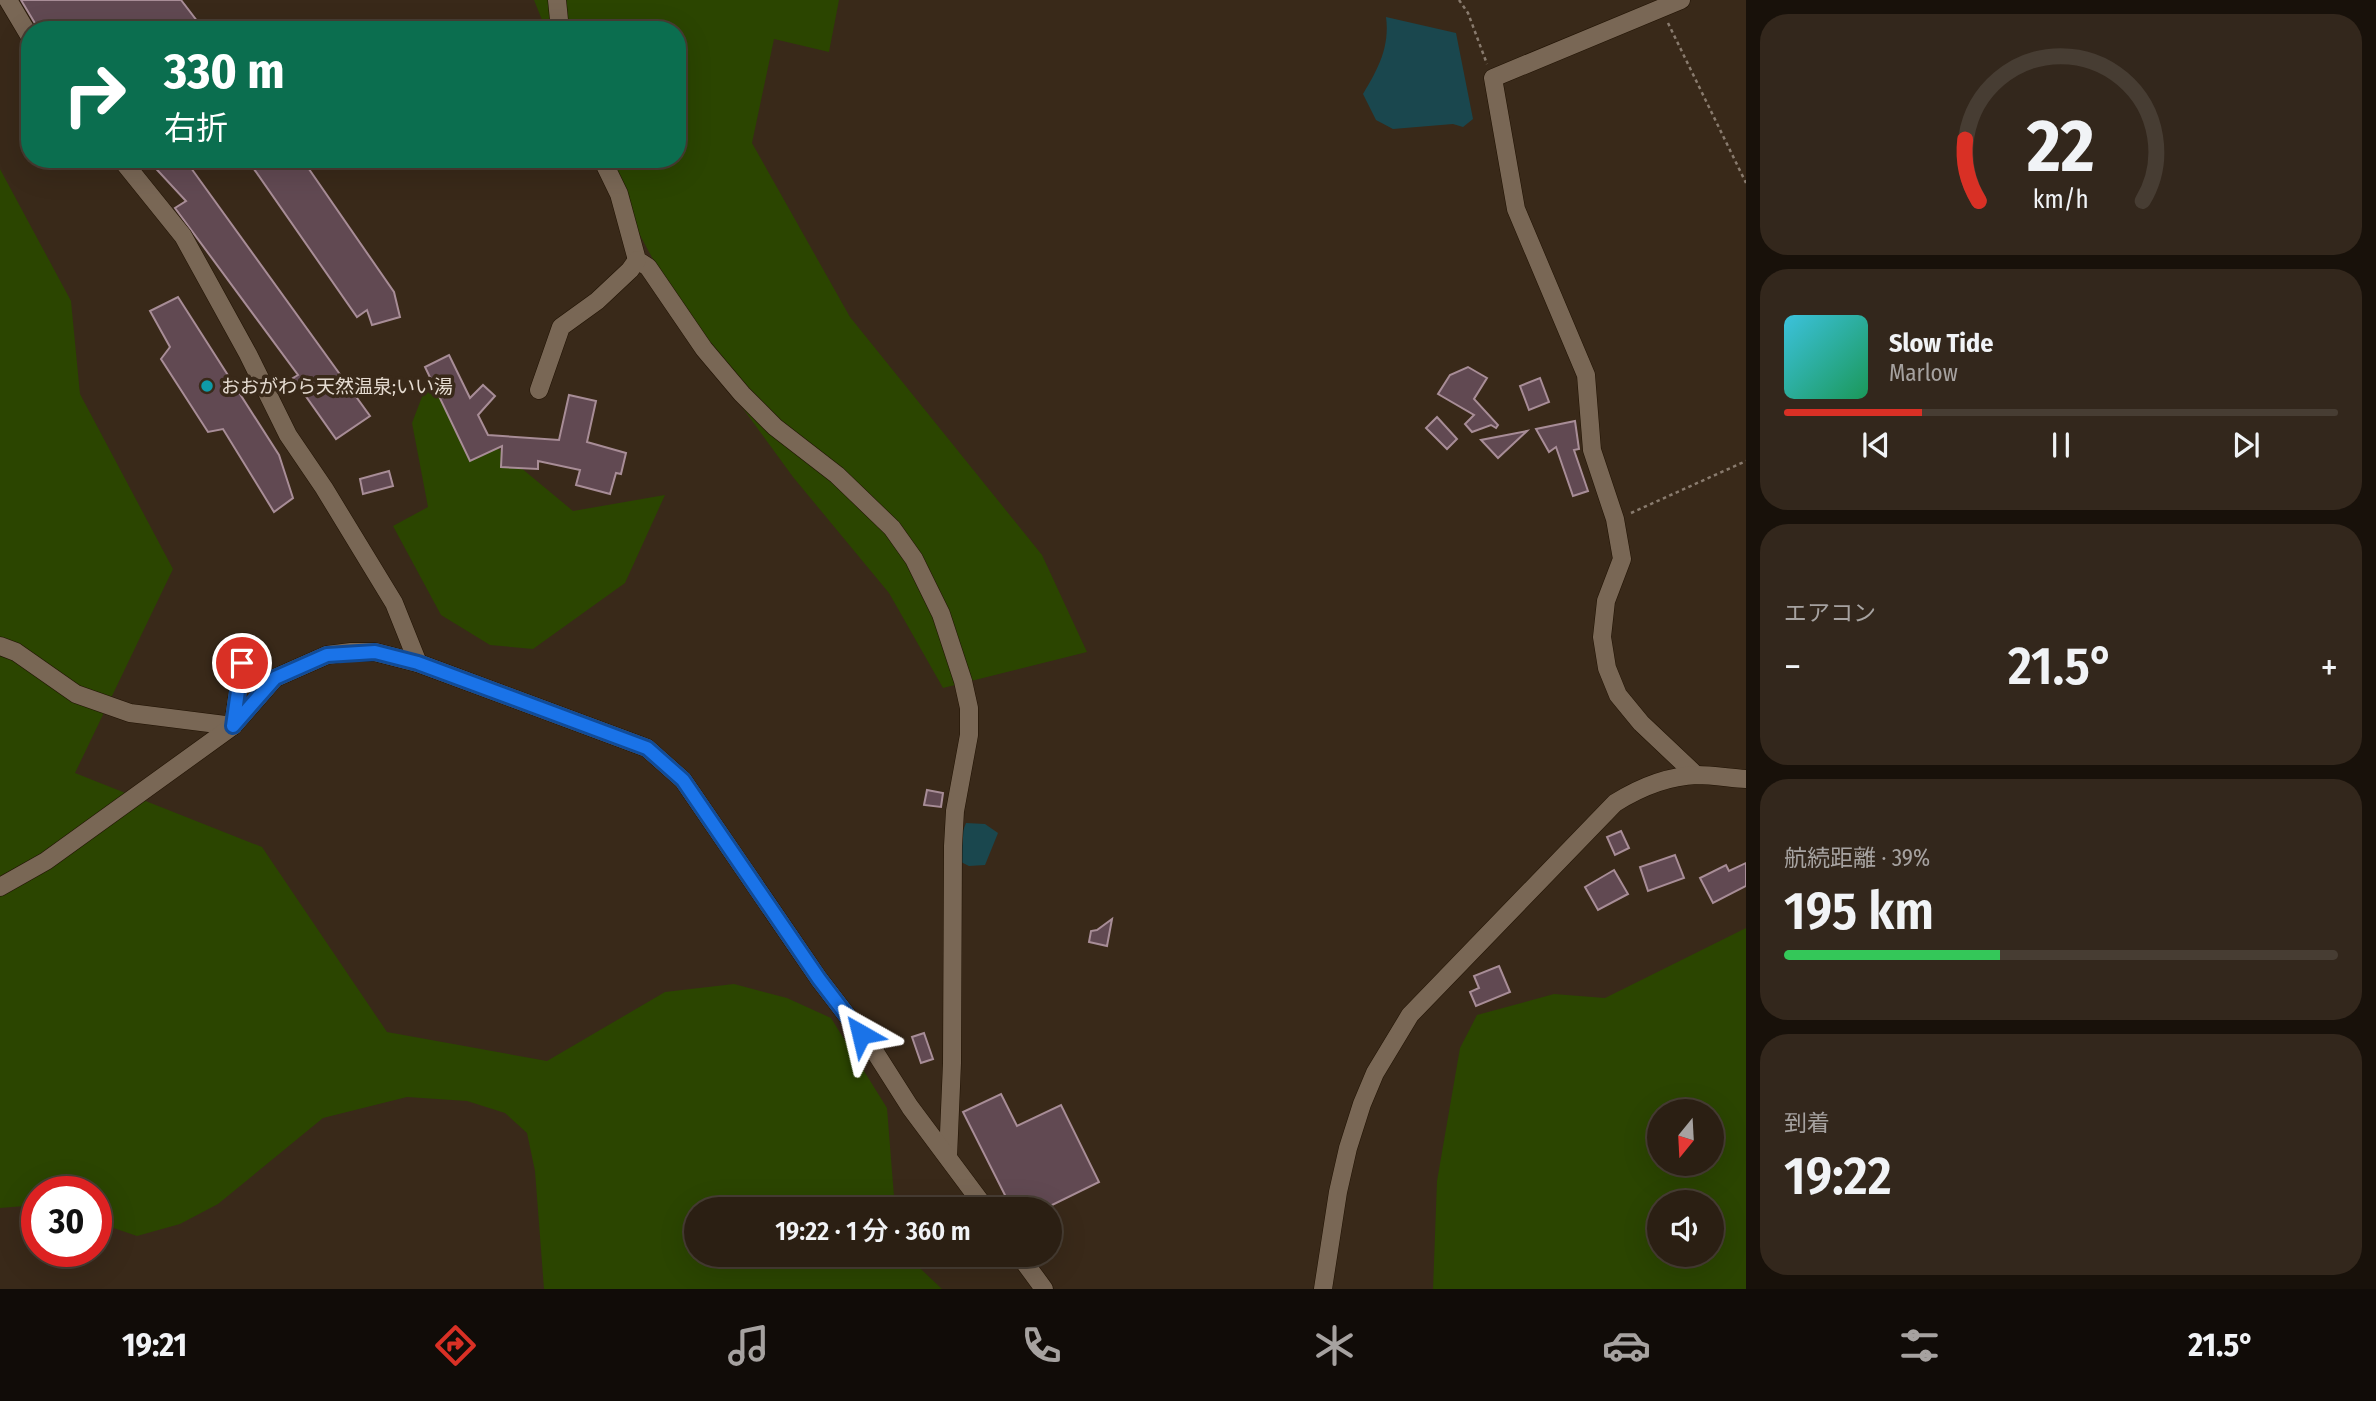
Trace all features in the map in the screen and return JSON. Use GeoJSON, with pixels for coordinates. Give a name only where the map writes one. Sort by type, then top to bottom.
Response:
{"type":"FeatureCollection","features":[{"type":"Feature","properties":{"kind":"street"},"geometry":{"type":"LineString","coordinates":[[8,0],[21,22]]}},
{"type":"Feature","properties":{"kind":"street"},"geometry":{"type":"LineString","coordinates":[[557,0],[559,21]]}},
{"type":"Feature","properties":{"kind":"street"},"geometry":{"type":"LineString","coordinates":[[1681,0],[1493,78],[1516,209],[1586,375],[1592,450],[1615,519],[1622,559],[1606,601],[1602,637],[1607,668],[1618,695],[1641,723],[1696,775]]}},
{"type":"Feature","properties":{"kind":"street"},"geometry":{"type":"LineString","coordinates":[[128,168],[183,236],[248,354],[288,435],[324,488],[394,603],[418,663]]}},
{"type":"Feature","properties":{"kind":"street"},"geometry":{"type":"LineString","coordinates":[[606,168],[619,194],[637,260],[648,267],[704,349],[743,394],[775,427],[837,475],[892,528],[914,559],[941,614],[969,708],[969,735],[953,846],[952,1063],[947,1157]]}},
{"type":"Feature","properties":{"kind":"street"},"geometry":{"type":"LineString","coordinates":[[538,390],[561,327],[597,301],[637,260]]}},
{"type":"Feature","properties":{"kind":"street"},"geometry":{"type":"LineString","coordinates":[[233,726],[245,642]]}},
{"type":"Feature","properties":{"kind":"street"},"geometry":{"type":"LineString","coordinates":[[0,646],[16,652],[76,694],[119,709],[176,720],[233,726]]}},
{"type":"Feature","properties":{"kind":"street"},"geometry":{"type":"LineString","coordinates":[[0,887],[46,861],[233,726],[275,678],[327,655],[375,652],[418,663],[647,748],[683,780],[819,979],[874,1052],[909,1107],[977,1197]]}},
{"type":"Feature","properties":{"kind":"street"},"geometry":{"type":"LineString","coordinates":[[1323,1289],[1338,1192],[1355,1126],[1376,1073],[1410,1015],[1615,803],[1636,790],[1696,775],[1746,779]]}},
{"type":"Feature","properties":{"kind":"street"},"geometry":{"type":"LineString","coordinates":[[1028,1267],[1044,1289]]}},
{"type":"Feature","properties":{"kind":"path"},"geometry":{"type":"LineString","coordinates":[[1459,0],[1468,13],[1493,78]]}},
{"type":"Feature","properties":{"kind":"path"},"geometry":{"type":"LineString","coordinates":[[1660,8],[1746,183]]}},
{"type":"Feature","properties":{"kind":"path"},"geometry":{"type":"LineString","coordinates":[[1615,519],[1746,461]]}},
{"type":"Feature","properties":{"kind":"green space"},"geometry":{"type":"Polygon","coordinates":[[[534,0],[839,0],[829,52],[774,39],[752,143],[850,317],[1042,555],[1087,652],[943,688],[889,593],[793,477],[705,356],[604,168],[686,168],[686,21],[542,21],[534,0]]]}},
{"type":"Feature","properties":{"kind":"green space"},"geometry":{"type":"Polygon","coordinates":[[[0,169],[71,301],[80,394],[173,569],[75,773],[262,847],[387,1032],[547,1061],[665,992],[734,984],[787,998],[831,1018],[887,1108],[894,1197],[684,1197],[684,1267],[919,1267],[942,1289],[544,1289],[535,1171],[527,1133],[505,1113],[467,1101],[407,1097],[323,1118],[218,1204],[180,1224],[137,1236],[112,1227],[112,1176],[21,1176],[21,1206],[0,1208],[0,169]]]}},
{"type":"Feature","properties":{"kind":"green space"},"geometry":{"type":"Polygon","coordinates":[[[431,373],[456,414],[573,511],[665,495],[625,583],[533,649],[490,645],[441,615],[393,526],[428,507],[412,423],[431,373]]]}},
{"type":"Feature","properties":{"kind":"green space"},"geometry":{"type":"Polygon","coordinates":[[[1746,928],[1746,1289],[1433,1289],[1437,1181],[1460,1048],[1477,1015],[1554,994],[1605,998],[1746,928]]]}},
{"type":"Feature","properties":{"kind":"water"},"geometry":{"type":"Polygon","coordinates":[[[1386,17],[1456,33],[1473,119],[1463,127],[1453,124],[1393,129],[1376,120],[1363,94],[1382,57],[1386,17]]]}},
{"type":"Feature","properties":{"kind":"water"},"geometry":{"type":"Polygon","coordinates":[[[966,823],[985,824],[998,833],[985,865],[969,866],[959,861],[961,836],[966,823]]]}},
{"type":"Feature","properties":{"kind":"building"},"geometry":{"type":"Polygon","coordinates":[[[21,0],[181,0],[197,21],[34,21],[21,0]]]}},
{"type":"Feature","properties":{"kind":"building"},"geometry":{"type":"Polygon","coordinates":[[[155,168],[191,168],[370,416],[336,439],[293,378],[298,375],[175,208],[186,201],[155,168]]]}},
{"type":"Feature","properties":{"kind":"building"},"geometry":{"type":"Polygon","coordinates":[[[253,168],[308,168],[394,292],[400,317],[372,325],[367,310],[357,317],[253,168]]]}},
{"type":"Feature","properties":{"kind":"building","name":"おおがわら天然温泉;いい湯"},"geometry":{"type":"Polygon","coordinates":[[[178,297],[279,455],[293,498],[274,512],[223,429],[208,432],[161,359],[170,347],[150,311],[178,297]]]}},
{"type":"Feature","properties":{"kind":"building"},"geometry":{"type":"Polygon","coordinates":[[[449,355],[470,398],[483,385],[495,396],[478,415],[488,435],[559,440],[569,395],[596,401],[587,442],[626,453],[621,474],[616,473],[610,494],[576,485],[580,470],[538,461],[538,469],[501,467],[502,446],[470,461],[425,367],[449,355]]]}},
{"type":"Feature","properties":{"kind":"building"},"geometry":{"type":"Polygon","coordinates":[[[1468,367],[1487,378],[1474,399],[1498,425],[1496,428],[1491,425],[1472,432],[1465,424],[1474,415],[1438,394],[1450,375],[1468,367]]]}},
{"type":"Feature","properties":{"kind":"building"},"geometry":{"type":"Polygon","coordinates":[[[1540,378],[1549,402],[1529,410],[1520,386],[1540,378]]]}},
{"type":"Feature","properties":{"kind":"building"},"geometry":{"type":"Polygon","coordinates":[[[1437,417],[1457,439],[1447,449],[1426,428],[1437,417]]]}},
{"type":"Feature","properties":{"kind":"building"},"geometry":{"type":"Polygon","coordinates":[[[1575,421],[1579,449],[1574,450],[1588,491],[1573,496],[1556,447],[1549,452],[1536,429],[1575,421]]]}},
{"type":"Feature","properties":{"kind":"building"},"geometry":{"type":"Polygon","coordinates":[[[1527,431],[1498,458],[1481,440],[1527,431]]]}},
{"type":"Feature","properties":{"kind":"building"},"geometry":{"type":"Polygon","coordinates":[[[389,471],[393,486],[363,494],[360,479],[389,471]]]}},
{"type":"Feature","properties":{"kind":"building"},"geometry":{"type":"Polygon","coordinates":[[[927,790],[943,793],[941,807],[924,805],[927,790]]]}},
{"type":"Feature","properties":{"kind":"building"},"geometry":{"type":"Polygon","coordinates":[[[1621,831],[1629,848],[1615,855],[1607,837],[1621,831]]]}},
{"type":"Feature","properties":{"kind":"building"},"geometry":{"type":"Polygon","coordinates":[[[1675,855],[1684,878],[1648,891],[1640,867],[1675,855]]]}},
{"type":"Feature","properties":{"kind":"building"},"geometry":{"type":"Polygon","coordinates":[[[1746,863],[1746,886],[1713,903],[1700,878],[1726,865],[1729,871],[1746,863]]]}},
{"type":"Feature","properties":{"kind":"building"},"geometry":{"type":"Polygon","coordinates":[[[1614,870],[1628,894],[1598,910],[1585,887],[1614,870]]]}},
{"type":"Feature","properties":{"kind":"building"},"geometry":{"type":"Polygon","coordinates":[[[1112,919],[1107,946],[1089,942],[1091,931],[1097,930],[1112,919]]]}},
{"type":"Feature","properties":{"kind":"building"},"geometry":{"type":"Polygon","coordinates":[[[1499,966],[1510,992],[1476,1006],[1470,992],[1479,988],[1474,976],[1499,966]]]}},
{"type":"Feature","properties":{"kind":"building"},"geometry":{"type":"Polygon","coordinates":[[[924,1033],[933,1059],[921,1063],[912,1037],[924,1033]]]}},
{"type":"Feature","properties":{"kind":"building"},"geometry":{"type":"Polygon","coordinates":[[[1001,1094],[1017,1126],[1061,1105],[1099,1182],[1062,1200],[1062,1197],[1006,1197],[963,1112],[1001,1094]]]}},
{"type":"Feature","properties":{"kind":"place","name":"おおがわら天然温泉;いい湯"},"geometry":{"type":"Point","coordinates":[207,386]}},
{"type":"Feature","properties":{"kind":"route"},"geometry":{"type":"LineString","coordinates":[[242,663],[233,726],[275,678],[327,655],[375,652],[418,663],[647,748],[683,780],[819,979],[861,1034]]}}]}
